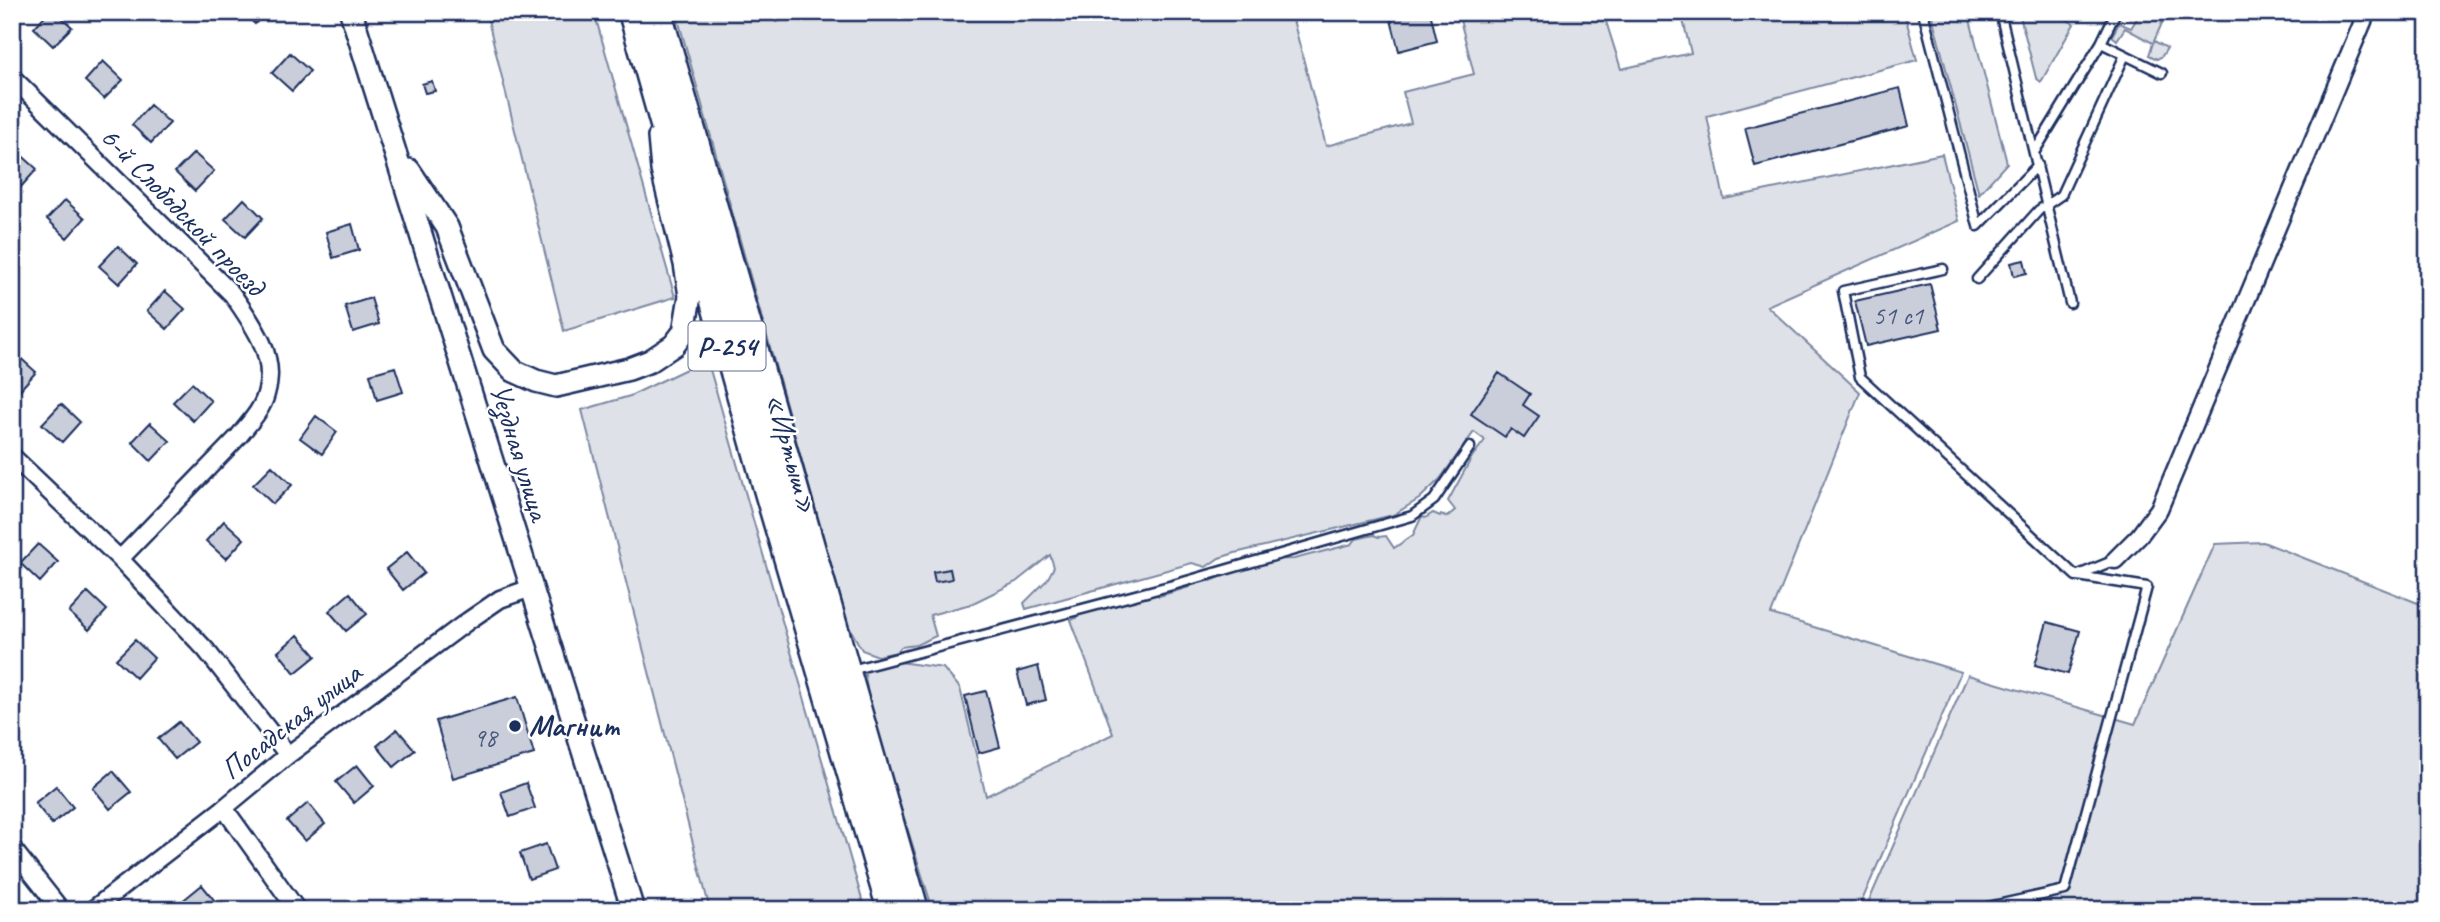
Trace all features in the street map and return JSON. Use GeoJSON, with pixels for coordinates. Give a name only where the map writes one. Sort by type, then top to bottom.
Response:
{"type":"FeatureCollection","features":[{"type":"Feature","properties":{"kind":"highway","name":"«Иртыш»"},"geometry":{"type":"LineString","coordinates":[[633,12],[769,492],[892,910]]}},
{"type":"Feature","properties":{"kind":"highway","name":"«Иртыш»"},"geometry":{"type":"LineString","coordinates":[[657,12],[914,910]]}},
{"type":"Feature","properties":{"kind":"street","name":"Уездная улица"},"geometry":{"type":"LineString","coordinates":[[351,12],[633,910]]}},
{"type":"Feature","properties":{"kind":"street"},"geometry":{"type":"LineString","coordinates":[[2115,560],[2139,536],[2158,509],[2367,12]]}},
{"type":"Feature","properties":{"kind":"street","name":"6-й Слободской проезд"},"geometry":{"type":"LineString","coordinates":[[12,77],[232,294],[266,351],[269,371],[266,394],[256,414],[239,436],[120,559]]}},
{"type":"Feature","properties":{"kind":"street"},"geometry":{"type":"LineString","coordinates":[[396,151],[447,227],[494,350],[514,371],[556,386],[650,361],[674,345],[684,332],[690,296],[662,170],[655,94]]}},
{"type":"Feature","properties":{"kind":"street"},"geometry":{"type":"LineString","coordinates":[[12,456],[120,559],[206,650],[288,755]]}},
{"type":"Feature","properties":{"kind":"street","name":"Посадская улица"},"geometry":{"type":"LineString","coordinates":[[92,910],[288,755],[468,621],[500,599],[531,587]]}},
{"type":"Feature","properties":{"kind":"street"},"geometry":{"type":"LineString","coordinates":[[223,808],[297,910]]}},
{"type":"Feature","properties":{"kind":"street"},"geometry":{"type":"LineString","coordinates":[[12,848],[61,910]]}},
{"type":"Feature","properties":{"kind":"lane"},"geometry":{"type":"LineString","coordinates":[[1923,12],[1978,226],[2038,165]]}},
{"type":"Feature","properties":{"kind":"lane"},"geometry":{"type":"LineString","coordinates":[[2000,12],[2070,303]]}},
{"type":"Feature","properties":{"kind":"lane"},"geometry":{"type":"LineString","coordinates":[[2035,151],[2101,43],[2116,12]]}},
{"type":"Feature","properties":{"kind":"lane"},"geometry":{"type":"LineString","coordinates":[[2101,43],[2162,73]]}},
{"type":"Feature","properties":{"kind":"lane"},"geometry":{"type":"LineString","coordinates":[[1977,279],[2047,203],[2061,195],[2125,55]]}},
{"type":"Feature","properties":{"kind":"lane"},"geometry":{"type":"LineString","coordinates":[[1942,270],[1843,291],[1860,377],[2076,576],[2147,587],[2065,890],[1974,910]]}},
{"type":"Feature","properties":{"kind":"lane"},"geometry":{"type":"LineString","coordinates":[[845,672],[1173,585],[1412,516],[1434,500],[1470,447]]}},
{"type":"Feature","properties":{"kind":"lane"},"geometry":{"type":"LineString","coordinates":[[2076,576],[2115,560]]}},
{"type":"Feature","properties":{"kind":"shaded area"},"geometry":{"type":"Polygon","coordinates":[[[486,12],[594,12],[675,297],[564,331],[486,12]]]}},
{"type":"Feature","properties":{"kind":"shaded area"},"geometry":{"type":"Polygon","coordinates":[[[676,12],[770,12],[776,22],[811,12],[1291,12],[1326,146],[1411,123],[1403,92],[1474,74],[1458,12],[1603,12],[1621,69],[1691,53],[1681,12],[1904,12],[1917,60],[1707,116],[1724,199],[1942,154],[1959,221],[1767,306],[1860,392],[1771,614],[1961,672],[1858,910],[933,910],[870,710],[864,669],[899,662],[943,668],[960,688],[986,796],[1113,734],[1071,620],[1076,618],[1076,613],[1155,592],[1159,596],[1190,587],[1193,581],[1211,581],[1263,560],[1294,559],[1352,544],[1356,539],[1374,535],[1386,536],[1394,548],[1413,535],[1422,516],[1425,518],[1433,513],[1447,517],[1455,510],[1448,501],[1472,457],[1485,440],[1474,432],[1440,479],[1419,499],[1393,515],[1235,553],[1219,558],[1206,567],[1192,563],[1026,609],[1024,603],[1047,580],[1054,567],[1050,555],[1016,582],[971,604],[930,615],[936,636],[916,645],[901,647],[897,652],[878,656],[862,650],[848,625],[676,12]]]}},
{"type":"Feature","properties":{"kind":"shaded area"},"geometry":{"type":"Polygon","coordinates":[[[1931,12],[1968,12],[2007,163],[1979,194],[1931,12]]]}},
{"type":"Feature","properties":{"kind":"shaded area"},"geometry":{"type":"Polygon","coordinates":[[[2019,12],[2054,12],[2074,24],[2041,82],[2036,78],[2019,12]]]}},
{"type":"Feature","properties":{"kind":"shaded area"},"geometry":{"type":"Polygon","coordinates":[[[2141,12],[2167,12],[2154,41],[2167,48],[2157,59],[2149,55],[2153,43],[2125,28],[2117,40],[2112,36],[2119,23],[2131,28],[2141,12]]]}},
{"type":"Feature","properties":{"kind":"shaded area"},"geometry":{"type":"Polygon","coordinates":[[[707,359],[865,910],[710,910],[582,410],[630,396],[707,359]]]}},
{"type":"Feature","properties":{"kind":"shaded area"},"geometry":{"type":"Polygon","coordinates":[[[2263,542],[2428,607],[2428,910],[1865,910],[1968,675],[2135,724],[2215,544],[2263,542]]]}},
{"type":"Feature","properties":{"kind":"building"},"geometry":{"type":"Polygon","coordinates":[[[48,12],[56,12],[72,27],[53,46],[34,28],[48,12]]]}},
{"type":"Feature","properties":{"kind":"building"},"geometry":{"type":"Polygon","coordinates":[[[242,12],[266,12],[255,24],[242,12]]]}},
{"type":"Feature","properties":{"kind":"building"},"geometry":{"type":"Polygon","coordinates":[[[1389,12],[1430,12],[1437,41],[1399,51],[1389,12]]]}},
{"type":"Feature","properties":{"kind":"building"},"geometry":{"type":"Polygon","coordinates":[[[290,53],[310,71],[292,91],[272,73],[290,53]]]}},
{"type":"Feature","properties":{"kind":"building"},"geometry":{"type":"Polygon","coordinates":[[[103,61],[123,80],[104,99],[85,81],[103,61]]]}},
{"type":"Feature","properties":{"kind":"building"},"geometry":{"type":"Polygon","coordinates":[[[432,81],[435,91],[425,93],[422,84],[432,81]]]}},
{"type":"Feature","properties":{"kind":"building"},"geometry":{"type":"Polygon","coordinates":[[[1900,88],[1909,126],[1755,166],[1745,128],[1900,88]]]}},
{"type":"Feature","properties":{"kind":"building"},"geometry":{"type":"Polygon","coordinates":[[[150,105],[170,123],[151,143],[132,125],[150,105]]]}},
{"type":"Feature","properties":{"kind":"building"},"geometry":{"type":"Polygon","coordinates":[[[17,151],[37,169],[19,189],[12,183],[12,157],[17,151]]]}},
{"type":"Feature","properties":{"kind":"building"},"geometry":{"type":"Polygon","coordinates":[[[194,153],[214,171],[195,191],[175,172],[194,153]]]}},
{"type":"Feature","properties":{"kind":"building"},"geometry":{"type":"Polygon","coordinates":[[[244,199],[263,218],[245,237],[225,219],[244,199]]]}},
{"type":"Feature","properties":{"kind":"building"},"geometry":{"type":"Polygon","coordinates":[[[65,200],[85,218],[67,238],[47,219],[65,200]]]}},
{"type":"Feature","properties":{"kind":"building"},"geometry":{"type":"Polygon","coordinates":[[[352,224],[359,250],[333,258],[326,232],[352,224]]]}},
{"type":"Feature","properties":{"kind":"building"},"geometry":{"type":"Polygon","coordinates":[[[118,246],[137,264],[119,284],[99,266],[118,246]]]}},
{"type":"Feature","properties":{"kind":"building"},"geometry":{"type":"Polygon","coordinates":[[[2024,260],[2027,273],[2014,276],[2011,263],[2024,260]]]}},
{"type":"Feature","properties":{"kind":"building"},"geometry":{"type":"Polygon","coordinates":[[[1930,284],[1941,329],[1866,346],[1855,301],[1930,284]]]}},
{"type":"Feature","properties":{"kind":"building"},"geometry":{"type":"Polygon","coordinates":[[[165,291],[185,309],[167,329],[147,311],[165,291]]]}},
{"type":"Feature","properties":{"kind":"building"},"geometry":{"type":"Polygon","coordinates":[[[371,298],[379,324],[353,332],[345,306],[371,298]]]}},
{"type":"Feature","properties":{"kind":"building"},"geometry":{"type":"Polygon","coordinates":[[[16,354],[36,372],[18,392],[12,387],[12,358],[16,354]]]}},
{"type":"Feature","properties":{"kind":"building"},"geometry":{"type":"Polygon","coordinates":[[[395,367],[403,392],[377,400],[370,374],[395,367]]]}},
{"type":"Feature","properties":{"kind":"building"},"geometry":{"type":"Polygon","coordinates":[[[1499,373],[1530,394],[1523,405],[1539,416],[1524,438],[1511,429],[1505,437],[1471,414],[1499,373]]]}},
{"type":"Feature","properties":{"kind":"building"},"geometry":{"type":"Polygon","coordinates":[[[192,383],[211,401],[193,421],[173,402],[192,383]]]}},
{"type":"Feature","properties":{"kind":"building"},"geometry":{"type":"Polygon","coordinates":[[[61,404],[80,422],[62,442],[42,424],[61,404]]]}},
{"type":"Feature","properties":{"kind":"building"},"geometry":{"type":"Polygon","coordinates":[[[316,416],[337,432],[322,454],[300,438],[316,416]]]}},
{"type":"Feature","properties":{"kind":"building"},"geometry":{"type":"Polygon","coordinates":[[[150,423],[170,441],[151,461],[132,442],[150,423]]]}},
{"type":"Feature","properties":{"kind":"building"},"geometry":{"type":"Polygon","coordinates":[[[272,466],[292,485],[273,504],[253,485],[272,466]]]}},
{"type":"Feature","properties":{"kind":"building"},"geometry":{"type":"Polygon","coordinates":[[[224,521],[244,539],[226,559],[206,541],[224,521]]]}},
{"type":"Feature","properties":{"kind":"building"},"geometry":{"type":"Polygon","coordinates":[[[38,544],[58,562],[40,582],[20,563],[38,544]]]}},
{"type":"Feature","properties":{"kind":"building"},"geometry":{"type":"Polygon","coordinates":[[[407,552],[424,573],[403,590],[386,569],[407,552]]]}},
{"type":"Feature","properties":{"kind":"building"},"geometry":{"type":"Polygon","coordinates":[[[950,569],[952,579],[935,582],[933,572],[950,569]]]}},
{"type":"Feature","properties":{"kind":"building"},"geometry":{"type":"Polygon","coordinates":[[[88,592],[107,610],[89,630],[69,612],[88,592]]]}},
{"type":"Feature","properties":{"kind":"building"},"geometry":{"type":"Polygon","coordinates":[[[350,593],[367,614],[346,631],[329,611],[350,593]]]}},
{"type":"Feature","properties":{"kind":"building"},"geometry":{"type":"Polygon","coordinates":[[[2047,622],[2080,631],[2068,674],[2035,665],[2047,622]]]}},
{"type":"Feature","properties":{"kind":"building"},"geometry":{"type":"Polygon","coordinates":[[[298,635],[316,656],[295,673],[278,652],[298,635]]]}},
{"type":"Feature","properties":{"kind":"building"},"geometry":{"type":"Polygon","coordinates":[[[135,640],[154,658],[136,678],[116,659],[135,640]]]}},
{"type":"Feature","properties":{"kind":"building"},"geometry":{"type":"Polygon","coordinates":[[[1038,666],[1046,700],[1026,705],[1017,672],[1038,666]]]}},
{"type":"Feature","properties":{"kind":"building"},"geometry":{"type":"Polygon","coordinates":[[[986,691],[1000,747],[979,753],[965,696],[986,691]]]}},
{"type":"Feature","properties":{"kind":"building"},"geometry":{"type":"Polygon","coordinates":[[[517,697],[534,754],[453,778],[436,721],[517,697]]]}},
{"type":"Feature","properties":{"kind":"building"},"geometry":{"type":"Polygon","coordinates":[[[179,722],[196,742],[175,759],[158,739],[179,722]]]}},
{"type":"Feature","properties":{"kind":"building"},"geometry":{"type":"Polygon","coordinates":[[[397,729],[415,750],[394,767],[377,746],[397,729]]]}},
{"type":"Feature","properties":{"kind":"building"},"geometry":{"type":"Polygon","coordinates":[[[357,765],[374,786],[354,803],[336,782],[357,765]]]}},
{"type":"Feature","properties":{"kind":"building"},"geometry":{"type":"Polygon","coordinates":[[[113,771],[131,792],[110,809],[93,788],[113,771]]]}},
{"type":"Feature","properties":{"kind":"building"},"geometry":{"type":"Polygon","coordinates":[[[526,783],[535,808],[510,817],[501,792],[526,783]]]}},
{"type":"Feature","properties":{"kind":"building"},"geometry":{"type":"Polygon","coordinates":[[[56,786],[73,807],[52,824],[35,803],[56,786]]]}},
{"type":"Feature","properties":{"kind":"building"},"geometry":{"type":"Polygon","coordinates":[[[308,803],[325,824],[305,841],[287,821],[308,803]]]}},
{"type":"Feature","properties":{"kind":"building"},"geometry":{"type":"Polygon","coordinates":[[[546,844],[555,870],[529,879],[520,853],[546,844]]]}},
{"type":"Feature","properties":{"kind":"building"},"geometry":{"type":"Polygon","coordinates":[[[202,885],[219,906],[214,910],[188,910],[181,902],[202,885]]]}},
{"type":"Feature","properties":{"kind":"building"},"geometry":{"type":"Polygon","coordinates":[[[380,903],[383,910],[365,910],[380,903]]]}},
{"type":"Feature","properties":{"kind":"place","name":"Магнит"},"geometry":{"type":"Point","coordinates":[515,726]}}]}
